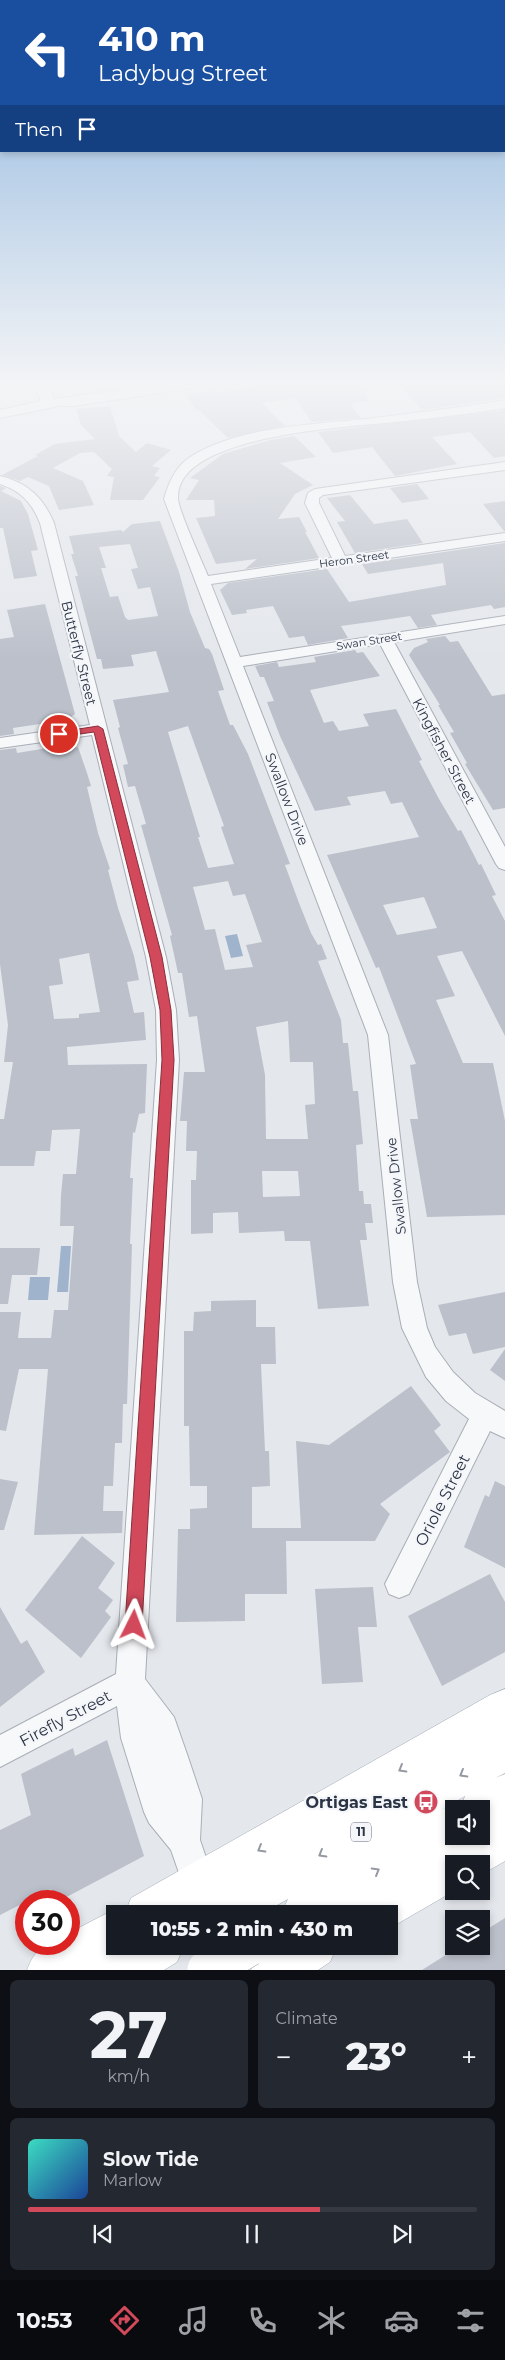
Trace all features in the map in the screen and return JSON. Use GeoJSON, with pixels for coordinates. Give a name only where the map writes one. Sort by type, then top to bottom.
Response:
{"type":"FeatureCollection","features":[{"type":"Feature","properties":{"kind":"main road","name":"11"},"geometry":{"type":"LineString","coordinates":[[208,1904],[505,1710]]}},
{"type":"Feature","properties":{"kind":"main road","name":"11"},"geometry":{"type":"LineString","coordinates":[[208,1904],[505,1749]]}},
{"type":"Feature","properties":{"kind":"main road"},"geometry":{"type":"LineString","coordinates":[[490,1805],[505,1796]]}},
{"type":"Feature","properties":{"kind":"main road"},"geometry":{"type":"LineString","coordinates":[[319,1905],[445,1831]]}},
{"type":"Feature","properties":{"kind":"main road"},"geometry":{"type":"LineString","coordinates":[[472,1855],[505,1836]]}},
{"type":"Feature","properties":{"kind":"main road"},"geometry":{"type":"LineString","coordinates":[[387,1905],[445,1871]]}},
{"type":"Feature","properties":{"kind":"main road"},"geometry":{"type":"LineString","coordinates":[[50,1970],[106,1937]]}},
{"type":"Feature","properties":{"kind":"main road"},"geometry":{"type":"LineString","coordinates":[[119,1970],[145,1955]]}},
{"type":"Feature","properties":{"kind":"main road"},"geometry":{"type":"LineString","coordinates":[[221,1955],[225,1970]]}},
{"type":"Feature","properties":{"kind":"main road"},"geometry":{"type":"LineString","coordinates":[[208,1970],[233,1955]]}},
{"type":"Feature","properties":{"kind":"main road"},"geometry":{"type":"LineString","coordinates":[[274,1970],[299,1955]]}},
{"type":"Feature","properties":{"kind":"street","name":"Swallow Drive"},"geometry":{"type":"LineString","coordinates":[[180,476],[174,481],[171,499],[378,1035],[386,1090],[408,1307],[420,1344],[436,1372],[460,1397],[494,1420]]}},
{"type":"Feature","properties":{"kind":"street"},"geometry":{"type":"LineString","coordinates":[[341,560],[312,503],[313,496],[320,492],[434,476]]}},
{"type":"Feature","properties":{"kind":"street","name":"Butterfly Street"},"geometry":{"type":"LineString","coordinates":[[0,480],[13,483],[31,494],[41,506],[156,957],[166,1010],[168,1060],[130,1683],[136,1738],[160,1812],[184,1840],[208,1904]]}},
{"type":"Feature","properties":{"kind":"street","name":"Heron Street"},"geometry":{"type":"LineString","coordinates":[[202,581],[505,537]]}},
{"type":"Feature","properties":{"kind":"street","name":"Swan Street"},"geometry":{"type":"LineString","coordinates":[[234,663],[505,620]]}},
{"type":"Feature","properties":{"kind":"street","name":"Kingfisher Street"},"geometry":{"type":"LineString","coordinates":[[384,638],[505,864]]}},
{"type":"Feature","properties":{"kind":"street"},"geometry":{"type":"LineString","coordinates":[[0,743],[98,729]]}},
{"type":"Feature","properties":{"kind":"street","name":"Oriole Street"},"geometry":{"type":"LineString","coordinates":[[399,1584],[494,1420]]}},
{"type":"Feature","properties":{"kind":"street","name":"Firefly Street"},"geometry":{"type":"LineString","coordinates":[[0,1752],[130,1683]]}},
{"type":"Feature","properties":{"kind":"water"},"geometry":{"type":"Polygon","coordinates":[[[237,934],[243,956],[231,958],[225,936],[237,934]]]}},
{"type":"Feature","properties":{"kind":"water"},"geometry":{"type":"Polygon","coordinates":[[[61,1246],[71,1246],[68,1292],[57,1292],[61,1246]]]}},
{"type":"Feature","properties":{"kind":"water"},"geometry":{"type":"Polygon","coordinates":[[[30,1277],[50,1277],[48,1300],[28,1300],[30,1277]]]}},
{"type":"Feature","properties":{"kind":"building"},"geometry":{"type":"Polygon","coordinates":[[[5,476],[71,476],[83,481],[94,505],[59,510],[49,486],[28,477],[20,481],[5,476]]]}},
{"type":"Feature","properties":{"kind":"building"},"geometry":{"type":"Polygon","coordinates":[[[107,476],[160,477],[143,500],[110,500],[114,477],[107,476]]]}},
{"type":"Feature","properties":{"kind":"building"},"geometry":{"type":"Polygon","coordinates":[[[193,476],[299,476],[313,485],[295,494],[278,519],[299,517],[319,558],[245,569],[257,559],[216,564],[196,518],[215,516],[214,500],[186,500],[199,480],[190,478],[193,476]]]}},
{"type":"Feature","properties":{"kind":"building"},"geometry":{"type":"Polygon","coordinates":[[[417,484],[429,499],[402,503],[390,488],[417,484]]]}},
{"type":"Feature","properties":{"kind":"building"},"geometry":{"type":"Polygon","coordinates":[[[0,486],[6,488],[1,491],[21,501],[28,514],[38,550],[31,551],[37,576],[14,579],[3,528],[0,528],[0,486]]]}},
{"type":"Feature","properties":{"kind":"building"},"geometry":{"type":"Polygon","coordinates":[[[350,495],[374,524],[407,519],[423,543],[355,553],[337,522],[345,521],[327,498],[350,495]]]}},
{"type":"Feature","properties":{"kind":"building"},"geometry":{"type":"Polygon","coordinates":[[[505,501],[505,531],[504,531],[483,504],[505,501]]]}},
{"type":"Feature","properties":{"kind":"building"},"geometry":{"type":"Polygon","coordinates":[[[160,521],[179,572],[190,612],[205,648],[209,649],[212,654],[224,690],[218,691],[230,725],[233,725],[248,754],[290,864],[285,865],[299,903],[311,933],[318,945],[321,944],[327,959],[318,961],[341,1020],[343,1043],[348,1043],[353,1091],[358,1091],[363,1144],[356,1145],[359,1191],[363,1191],[364,1204],[371,1204],[373,1223],[365,1223],[367,1240],[360,1240],[369,1306],[318,1309],[310,1241],[285,1241],[284,1231],[239,1233],[238,1212],[213,1213],[213,1233],[191,1234],[191,1180],[196,1180],[197,1151],[186,1151],[187,1121],[180,1121],[184,1072],[205,1072],[197,1016],[189,1017],[182,973],[178,973],[170,936],[172,935],[141,825],[146,824],[135,786],[128,787],[123,765],[128,764],[118,728],[120,727],[113,700],[169,692],[156,651],[131,655],[134,666],[103,669],[101,659],[97,659],[75,576],[78,576],[71,554],[74,554],[69,536],[121,530],[123,532],[132,524],[160,521]],[[130,544],[99,547],[106,568],[101,568],[110,597],[118,596],[125,617],[128,620],[158,616],[150,587],[138,589],[131,569],[138,568],[130,544]],[[188,726],[168,732],[208,868],[234,864],[221,827],[224,826],[188,726]],[[228,881],[193,887],[205,930],[215,929],[225,970],[253,967],[246,945],[262,942],[245,894],[233,896],[228,881]],[[288,1021],[256,1027],[265,1075],[266,1139],[308,1139],[305,1105],[315,1104],[313,1062],[290,1062],[288,1021]],[[262,1171],[263,1197],[300,1196],[298,1171],[262,1171]]]}},
{"type":"Feature","properties":{"kind":"building"},"geometry":{"type":"Polygon","coordinates":[[[505,543],[505,607],[494,609],[491,605],[431,615],[437,625],[418,628],[410,616],[341,626],[348,638],[308,645],[304,636],[289,638],[273,606],[246,610],[247,613],[232,615],[220,590],[228,583],[327,569],[349,602],[446,585],[443,563],[368,574],[362,564],[505,543]]]}},
{"type":"Feature","properties":{"kind":"building"},"geometry":{"type":"Polygon","coordinates":[[[45,604],[75,714],[67,720],[13,728],[14,734],[0,736],[0,639],[14,637],[7,610],[45,604]]]}},
{"type":"Feature","properties":{"kind":"building"},"geometry":{"type":"Polygon","coordinates":[[[445,636],[450,642],[458,641],[492,696],[505,694],[505,808],[493,810],[465,764],[467,763],[450,733],[454,732],[438,705],[440,705],[409,655],[414,648],[428,642],[426,639],[445,636]]]}},
{"type":"Feature","properties":{"kind":"building"},"geometry":{"type":"Polygon","coordinates":[[[355,650],[357,653],[363,652],[380,676],[310,690],[324,723],[333,721],[339,731],[369,726],[363,714],[396,709],[422,760],[419,761],[439,799],[458,831],[461,830],[479,865],[481,864],[496,895],[492,896],[505,921],[505,1036],[462,951],[437,956],[455,996],[436,1000],[463,1063],[493,1063],[505,1121],[505,1215],[427,1217],[410,1119],[418,1119],[410,1065],[416,1064],[379,967],[376,968],[327,855],[419,837],[402,802],[391,804],[385,791],[347,797],[351,805],[315,811],[280,736],[267,702],[274,701],[264,677],[260,677],[255,666],[277,662],[279,667],[316,662],[314,657],[355,650]],[[424,897],[383,905],[397,935],[437,928],[424,897]]]}},
{"type":"Feature","properties":{"kind":"building"},"geometry":{"type":"Polygon","coordinates":[[[72,744],[73,748],[78,747],[91,786],[87,787],[98,833],[110,869],[108,870],[118,908],[134,956],[139,980],[127,982],[134,1013],[144,1012],[146,1040],[67,1047],[68,1065],[147,1064],[145,1113],[139,1114],[135,1133],[133,1132],[130,1178],[133,1178],[127,1404],[123,1404],[122,1443],[115,1443],[113,1486],[104,1486],[103,1511],[123,1511],[122,1533],[34,1535],[48,1369],[19,1369],[6,1431],[0,1430],[0,1312],[21,1312],[18,1338],[51,1338],[54,1310],[68,1310],[74,1226],[60,1226],[61,1195],[63,1174],[76,1174],[80,1129],[52,1130],[50,1151],[36,1151],[34,1166],[0,1166],[0,1119],[4,1119],[13,1062],[4,1062],[8,1025],[0,964],[0,750],[16,748],[17,753],[72,744]],[[89,953],[59,959],[63,984],[49,986],[54,1019],[79,1018],[79,1014],[100,1012],[89,953]]]}},
{"type":"Feature","properties":{"kind":"building"},"geometry":{"type":"Polygon","coordinates":[[[0,1248],[40,1248],[37,1275],[12,1275],[8,1304],[0,1304],[0,1248]]]}},
{"type":"Feature","properties":{"kind":"building"},"geometry":{"type":"Polygon","coordinates":[[[505,1292],[505,1347],[473,1354],[466,1333],[449,1336],[438,1305],[505,1292]]]}},
{"type":"Feature","properties":{"kind":"building"},"geometry":{"type":"Polygon","coordinates":[[[256,1300],[256,1327],[275,1327],[276,1364],[261,1364],[265,1451],[269,1451],[270,1486],[252,1487],[252,1528],[301,1528],[296,1441],[329,1445],[411,1386],[441,1425],[434,1431],[450,1452],[380,1504],[390,1514],[375,1541],[286,1541],[287,1594],[245,1594],[245,1621],[176,1622],[178,1529],[190,1529],[190,1509],[207,1508],[207,1486],[190,1486],[189,1426],[184,1426],[184,1331],[193,1331],[194,1312],[211,1311],[211,1301],[256,1300]]]}},
{"type":"Feature","properties":{"kind":"building"},"geometry":{"type":"Polygon","coordinates":[[[505,1349],[505,1381],[490,1370],[505,1349]]]}},
{"type":"Feature","properties":{"kind":"building"},"geometry":{"type":"Polygon","coordinates":[[[0,1479],[18,1482],[4,1530],[0,1530],[0,1479]]]}},
{"type":"Feature","properties":{"kind":"building"},"geometry":{"type":"Polygon","coordinates":[[[495,1481],[505,1486],[505,1568],[464,1547],[485,1495],[489,1497],[495,1481]]]}},
{"type":"Feature","properties":{"kind":"building"},"geometry":{"type":"Polygon","coordinates":[[[82,1536],[115,1563],[98,1588],[113,1600],[105,1611],[111,1617],[81,1658],[25,1610],[82,1536]]]}},
{"type":"Feature","properties":{"kind":"building"},"geometry":{"type":"Polygon","coordinates":[[[490,1574],[505,1602],[505,1652],[442,1686],[408,1616],[490,1574]]]}},
{"type":"Feature","properties":{"kind":"building"},"geometry":{"type":"Polygon","coordinates":[[[373,1587],[377,1627],[358,1627],[363,1682],[322,1684],[315,1589],[373,1587]]]}},
{"type":"Feature","properties":{"kind":"building"},"geometry":{"type":"Polygon","coordinates":[[[0,1607],[21,1644],[27,1640],[45,1672],[0,1707],[0,1607]]]}},
{"type":"Feature","properties":{"kind":"building"},"geometry":{"type":"Polygon","coordinates":[[[107,1740],[144,1856],[80,1890],[15,1890],[15,1907],[0,1915],[0,1830],[31,1815],[21,1774],[73,1748],[75,1756],[107,1740]]]}},
{"type":"Feature","properties":{"kind":"building"},"geometry":{"type":"Polygon","coordinates":[[[505,1918],[505,1970],[422,1970],[446,1955],[490,1955],[490,1927],[505,1918]]]}},
{"type":"Feature","properties":{"kind":"place","name":"Ortigas East"},"geometry":{"type":"Point","coordinates":[426,1802]}},
{"type":"Feature","properties":{"kind":"route"},"geometry":{"type":"LineString","coordinates":[[59,734],[98,729],[156,957],[166,1010],[168,1060],[134,1625]]}}]}
